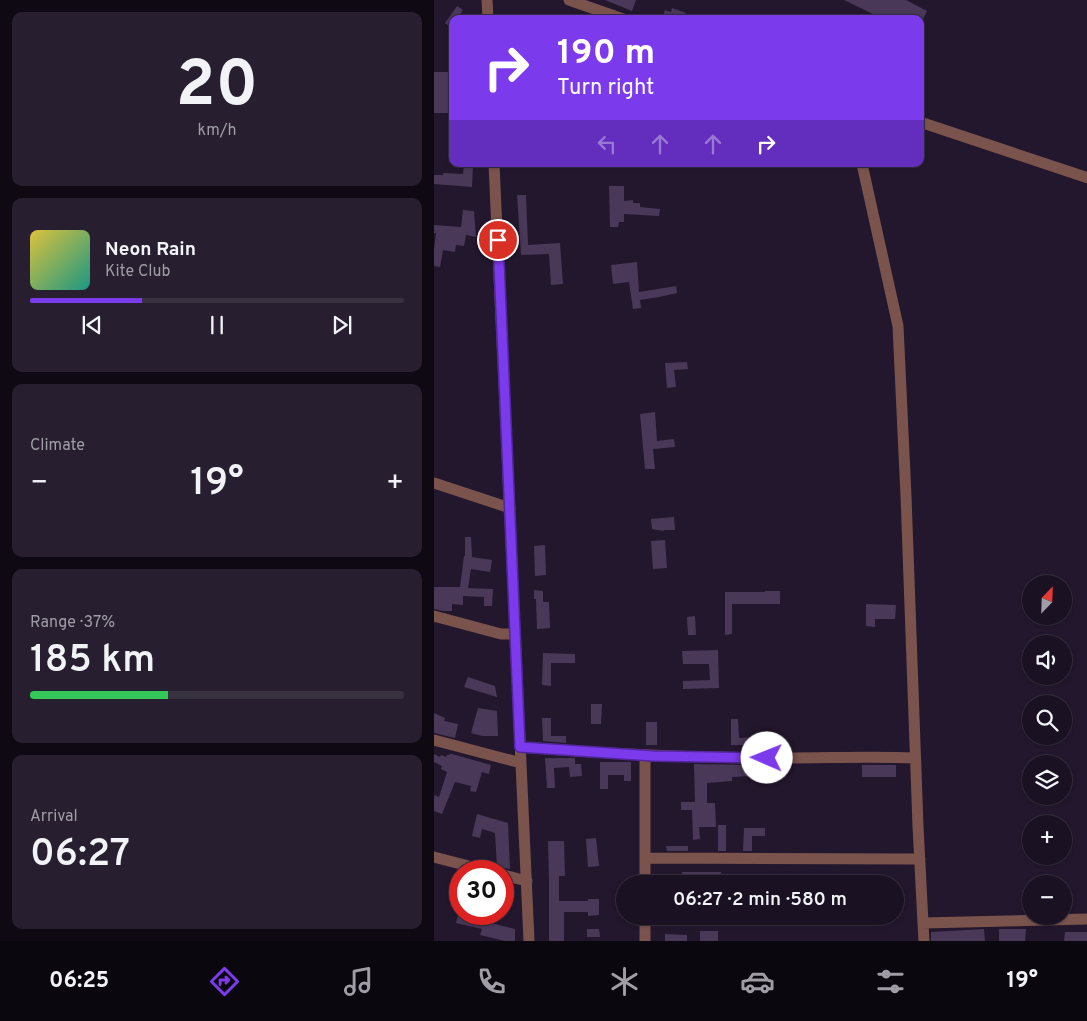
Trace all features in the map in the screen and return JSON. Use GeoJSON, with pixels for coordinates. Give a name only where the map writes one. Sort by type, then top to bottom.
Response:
{"type":"FeatureCollection","features":[{"type":"Feature","properties":{"kind":"street"},"geometry":{"type":"LineString","coordinates":[[487,0],[488,15]]}},
{"type":"Feature","properties":{"kind":"street"},"geometry":{"type":"LineString","coordinates":[[569,0],[612,15]]}},
{"type":"Feature","properties":{"kind":"street"},"geometry":{"type":"LineString","coordinates":[[924,123],[1087,178]]}},
{"type":"Feature","properties":{"kind":"street"},"geometry":{"type":"LineString","coordinates":[[494,167],[529,941]]}},
{"type":"Feature","properties":{"kind":"street"},"geometry":{"type":"LineString","coordinates":[[863,167],[898,326],[924,941]]}},
{"type":"Feature","properties":{"kind":"street"},"geometry":{"type":"LineString","coordinates":[[434,483],[510,508]]}},
{"type":"Feature","properties":{"kind":"street"},"geometry":{"type":"LineString","coordinates":[[434,616],[501,634],[516,634]]}},
{"type":"Feature","properties":{"kind":"street"},"geometry":{"type":"LineString","coordinates":[[434,740],[521,763]]}},
{"type":"Feature","properties":{"kind":"street"},"geometry":{"type":"LineString","coordinates":[[520,747],[645,755],[915,758]]}},
{"type":"Feature","properties":{"kind":"street"},"geometry":{"type":"LineString","coordinates":[[645,755],[645,875]]}},
{"type":"Feature","properties":{"kind":"street"},"geometry":{"type":"LineString","coordinates":[[434,857],[449,861]]}},
{"type":"Feature","properties":{"kind":"street"},"geometry":{"type":"LineString","coordinates":[[645,858],[920,859]]}},
{"type":"Feature","properties":{"kind":"street"},"geometry":{"type":"LineString","coordinates":[[514,878],[526,881]]}},
{"type":"Feature","properties":{"kind":"street"},"geometry":{"type":"LineString","coordinates":[[924,923],[1087,919]]}},
{"type":"Feature","properties":{"kind":"street"},"geometry":{"type":"LineString","coordinates":[[645,925],[645,941]]}},
{"type":"Feature","properties":{"kind":"building"},"geometry":{"type":"Polygon","coordinates":[[[605,0],[636,0],[632,11],[605,0]]]}},
{"type":"Feature","properties":{"kind":"building"},"geometry":{"type":"Polygon","coordinates":[[[844,0],[906,0],[927,11],[924,17],[924,15],[875,15],[844,0]]]}},
{"type":"Feature","properties":{"kind":"building"},"geometry":{"type":"Polygon","coordinates":[[[457,6],[463,10],[460,15],[451,15],[457,6]]]}},
{"type":"Feature","properties":{"kind":"building"},"geometry":{"type":"Polygon","coordinates":[[[672,8],[686,13],[685,15],[663,15],[665,10],[671,12],[672,8]]]}},
{"type":"Feature","properties":{"kind":"building"},"geometry":{"type":"Polygon","coordinates":[[[449,17],[449,26],[445,23],[449,17]]]}},
{"type":"Feature","properties":{"kind":"building"},"geometry":{"type":"Polygon","coordinates":[[[434,72],[449,72],[449,113],[434,113],[434,72]]]}},
{"type":"Feature","properties":{"kind":"building"},"geometry":{"type":"Polygon","coordinates":[[[464,167],[473,167],[472,187],[434,184],[434,175],[443,175],[443,173],[463,174],[464,167]]]}},
{"type":"Feature","properties":{"kind":"building"},"geometry":{"type":"Polygon","coordinates":[[[609,186],[624,186],[624,201],[633,200],[633,203],[640,203],[640,207],[660,209],[659,216],[624,214],[624,222],[619,222],[618,227],[610,227],[609,186]]]}},
{"type":"Feature","properties":{"kind":"building"},"geometry":{"type":"Polygon","coordinates":[[[517,195],[526,195],[528,245],[560,243],[563,284],[551,285],[549,254],[521,255],[517,195]]]}},
{"type":"Feature","properties":{"kind":"building"},"geometry":{"type":"Polygon","coordinates":[[[463,210],[474,211],[476,237],[466,235],[464,246],[456,245],[455,252],[443,250],[440,267],[434,266],[436,233],[434,233],[434,225],[461,227],[463,210]]]}},
{"type":"Feature","properties":{"kind":"building"},"geometry":{"type":"Polygon","coordinates":[[[637,262],[639,292],[676,286],[677,293],[640,300],[641,308],[633,309],[629,282],[613,284],[611,265],[637,262]]]}},
{"type":"Feature","properties":{"kind":"building"},"geometry":{"type":"Polygon","coordinates":[[[687,362],[688,369],[674,370],[676,387],[667,388],[665,363],[687,362]]]}},
{"type":"Feature","properties":{"kind":"building"},"geometry":{"type":"Polygon","coordinates":[[[655,412],[657,441],[674,439],[675,447],[653,449],[655,469],[645,469],[640,414],[655,412]]]}},
{"type":"Feature","properties":{"kind":"building"},"geometry":{"type":"Polygon","coordinates":[[[674,517],[675,530],[652,529],[651,519],[674,517]]]}},
{"type":"Feature","properties":{"kind":"building"},"geometry":{"type":"Polygon","coordinates":[[[465,537],[471,537],[472,557],[492,560],[490,572],[471,569],[468,588],[493,589],[492,606],[484,606],[484,597],[463,596],[463,605],[452,604],[452,611],[434,609],[434,587],[460,587],[465,556],[465,537]]]}},
{"type":"Feature","properties":{"kind":"building"},"geometry":{"type":"Polygon","coordinates":[[[665,540],[667,568],[653,569],[651,541],[665,540]]]}},
{"type":"Feature","properties":{"kind":"building"},"geometry":{"type":"Polygon","coordinates":[[[545,545],[546,575],[535,576],[534,546],[545,545]]]}},
{"type":"Feature","properties":{"kind":"building"},"geometry":{"type":"Polygon","coordinates":[[[534,590],[543,591],[543,602],[549,602],[550,628],[537,629],[534,590]]]}},
{"type":"Feature","properties":{"kind":"building"},"geometry":{"type":"Polygon","coordinates":[[[780,591],[780,604],[732,604],[732,634],[725,635],[725,592],[780,591]]]}},
{"type":"Feature","properties":{"kind":"building"},"geometry":{"type":"Polygon","coordinates":[[[866,604],[896,605],[895,619],[875,619],[875,627],[866,626],[866,604]]]}},
{"type":"Feature","properties":{"kind":"building"},"geometry":{"type":"Polygon","coordinates":[[[695,616],[696,635],[688,635],[687,617],[695,616]]]}},
{"type":"Feature","properties":{"kind":"building"},"geometry":{"type":"Polygon","coordinates":[[[718,650],[719,688],[683,689],[683,681],[710,680],[709,664],[683,664],[682,651],[718,650]]]}},
{"type":"Feature","properties":{"kind":"building"},"geometry":{"type":"Polygon","coordinates":[[[543,653],[575,654],[575,663],[551,663],[551,686],[542,685],[543,653]]]}},
{"type":"Feature","properties":{"kind":"building"},"geometry":{"type":"Polygon","coordinates":[[[468,677],[495,686],[497,697],[464,687],[468,677]]]}},
{"type":"Feature","properties":{"kind":"building"},"geometry":{"type":"Polygon","coordinates":[[[591,704],[602,704],[601,724],[591,724],[591,704]]]}},
{"type":"Feature","properties":{"kind":"building"},"geometry":{"type":"Polygon","coordinates":[[[478,708],[497,711],[498,736],[482,736],[471,733],[478,708]]]}},
{"type":"Feature","properties":{"kind":"building"},"geometry":{"type":"Polygon","coordinates":[[[434,713],[445,718],[444,721],[458,724],[455,738],[434,733],[434,713]]]}},
{"type":"Feature","properties":{"kind":"building"},"geometry":{"type":"Polygon","coordinates":[[[542,718],[551,718],[551,736],[566,736],[566,743],[543,741],[542,718]]]}},
{"type":"Feature","properties":{"kind":"building"},"geometry":{"type":"Polygon","coordinates":[[[731,719],[738,719],[739,738],[756,737],[757,745],[731,745],[731,719]]]}},
{"type":"Feature","properties":{"kind":"building"},"geometry":{"type":"Polygon","coordinates":[[[646,722],[657,722],[657,745],[646,745],[646,722]]]}},
{"type":"Feature","properties":{"kind":"building"},"geometry":{"type":"Polygon","coordinates":[[[434,754],[446,757],[452,754],[491,765],[489,774],[482,772],[476,792],[470,791],[471,786],[455,782],[442,814],[434,811],[434,795],[439,797],[447,772],[441,769],[442,766],[434,762],[434,754]]]}},
{"type":"Feature","properties":{"kind":"building"},"geometry":{"type":"Polygon","coordinates":[[[545,758],[575,758],[575,764],[581,764],[582,776],[570,777],[569,767],[554,768],[555,788],[547,788],[545,758]]]}},
{"type":"Feature","properties":{"kind":"building"},"geometry":{"type":"Polygon","coordinates":[[[600,762],[631,762],[631,781],[624,781],[624,775],[608,775],[608,789],[600,789],[600,762]]]}},
{"type":"Feature","properties":{"kind":"building"},"geometry":{"type":"Polygon","coordinates":[[[694,764],[752,765],[752,776],[732,777],[732,781],[707,783],[707,803],[715,803],[716,827],[699,827],[700,839],[693,840],[692,810],[681,810],[681,802],[695,802],[694,764]]]}},
{"type":"Feature","properties":{"kind":"building"},"geometry":{"type":"Polygon","coordinates":[[[862,765],[896,765],[896,777],[862,777],[862,765]]]}},
{"type":"Feature","properties":{"kind":"building"},"geometry":{"type":"Polygon","coordinates":[[[477,814],[508,823],[510,860],[497,860],[495,833],[482,829],[480,838],[472,836],[477,814]]]}},
{"type":"Feature","properties":{"kind":"building"},"geometry":{"type":"Polygon","coordinates":[[[718,825],[726,825],[726,851],[718,851],[718,825]]]}},
{"type":"Feature","properties":{"kind":"building"},"geometry":{"type":"Polygon","coordinates":[[[744,828],[765,828],[765,836],[752,836],[752,851],[743,851],[744,828]]]}},
{"type":"Feature","properties":{"kind":"building"},"geometry":{"type":"Polygon","coordinates":[[[596,838],[599,866],[588,867],[586,839],[596,838]]]}},
{"type":"Feature","properties":{"kind":"building"},"geometry":{"type":"Polygon","coordinates":[[[548,841],[564,841],[565,876],[559,876],[559,901],[599,899],[599,915],[588,916],[588,912],[564,912],[564,941],[549,941],[548,841]]]}},
{"type":"Feature","properties":{"kind":"building"},"geometry":{"type":"Polygon","coordinates":[[[666,846],[688,846],[688,851],[667,851],[666,846]]]}},
{"type":"Feature","properties":{"kind":"building"},"geometry":{"type":"Polygon","coordinates":[[[682,872],[721,872],[721,875],[682,875],[682,872]]]}},
{"type":"Feature","properties":{"kind":"building"},"geometry":{"type":"Polygon","coordinates":[[[465,925],[499,925],[515,929],[515,941],[505,941],[480,935],[482,929],[465,925]]]}},
{"type":"Feature","properties":{"kind":"building"},"geometry":{"type":"Polygon","coordinates":[[[587,929],[599,929],[600,937],[587,937],[587,929]]]}},
{"type":"Feature","properties":{"kind":"building"},"geometry":{"type":"Polygon","coordinates":[[[984,929],[985,941],[931,941],[931,932],[984,929]]]}},
{"type":"Feature","properties":{"kind":"building"},"geometry":{"type":"Polygon","coordinates":[[[999,929],[1026,929],[1025,941],[999,941],[999,929]]]}},
{"type":"Feature","properties":{"kind":"building"},"geometry":{"type":"Polygon","coordinates":[[[700,931],[718,931],[718,941],[700,941],[700,931]]]}},
{"type":"Feature","properties":{"kind":"building"},"geometry":{"type":"Polygon","coordinates":[[[1065,932],[1088,932],[1088,941],[1064,941],[1065,932]]]}},
{"type":"Feature","properties":{"kind":"building"},"geometry":{"type":"Polygon","coordinates":[[[665,934],[687,935],[687,941],[665,941],[665,934]]]}},
{"type":"Feature","properties":{"kind":"route"},"geometry":{"type":"LineString","coordinates":[[498,240],[520,747],[653,756],[767,758]]}}]}
